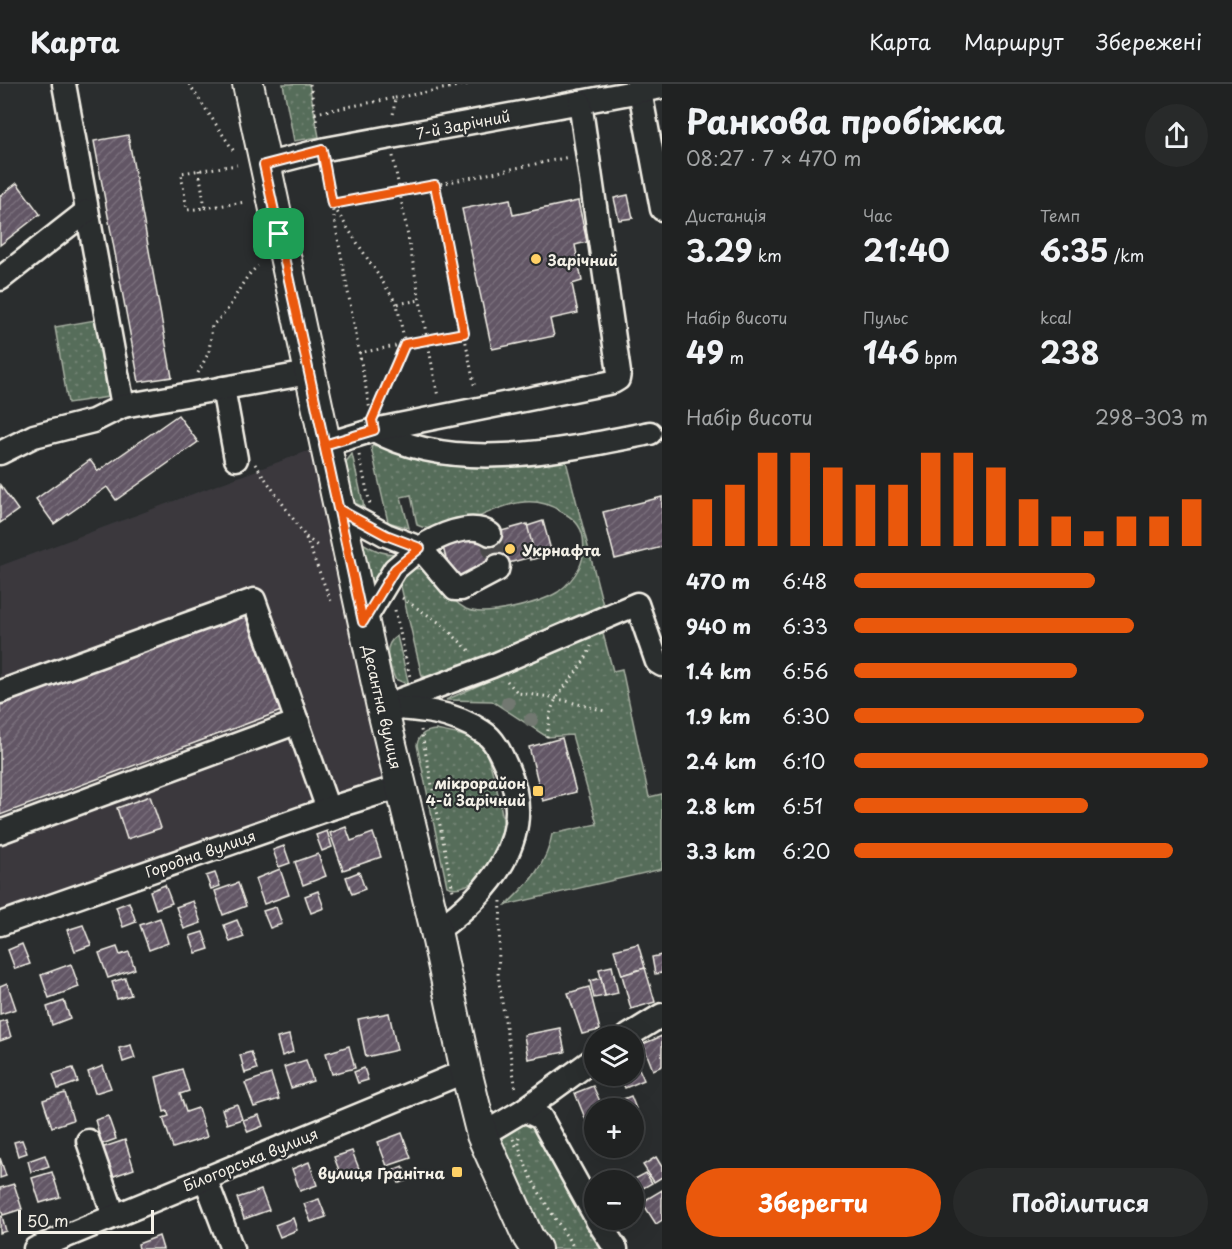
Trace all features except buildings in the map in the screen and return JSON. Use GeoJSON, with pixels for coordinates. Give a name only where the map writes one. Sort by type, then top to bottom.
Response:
{"type":"FeatureCollection","features":[{"type":"Feature","properties":{"kind":"main road","name":"Десантна вулиця"},"geometry":{"type":"LineString","coordinates":[[248,84],[250,165],[309,373],[382,707],[402,786],[447,923],[466,1071],[482,1135],[527,1245]]}},
{"type":"Feature","properties":{"kind":"street"},"geometry":{"type":"LineString","coordinates":[[64,84],[123,406]]}},
{"type":"Feature","properties":{"kind":"street"},"geometry":{"type":"LineString","coordinates":[[651,89],[662,209]]}},
{"type":"Feature","properties":{"kind":"street","name":"7-й Зарічний"},"geometry":{"type":"LineString","coordinates":[[250,165],[651,89]]}},
{"type":"Feature","properties":{"kind":"street"},"geometry":{"type":"LineString","coordinates":[[324,445],[374,430],[613,382],[618,379],[619,373],[580,102]]}},
{"type":"Feature","properties":{"kind":"street"},"geometry":{"type":"LineString","coordinates":[[0,279],[87,211]]}},
{"type":"Feature","properties":{"kind":"street"},"geometry":{"type":"LineString","coordinates":[[0,453],[34,436],[93,421],[123,406],[309,373]]}},
{"type":"Feature","properties":{"kind":"street"},"geometry":{"type":"LineString","coordinates":[[223,388],[236,459]]}},
{"type":"Feature","properties":{"kind":"street"},"geometry":{"type":"LineString","coordinates":[[374,430],[408,445],[475,455],[564,450],[650,433]]}},
{"type":"Feature","properties":{"kind":"street"},"geometry":{"type":"LineString","coordinates":[[338,509],[386,535],[420,548],[455,589],[461,589],[497,570],[498,566]]}},
{"type":"Feature","properties":{"kind":"street"},"geometry":{"type":"LineString","coordinates":[[363,622],[395,569],[420,548],[448,532],[480,530],[490,534]]}},
{"type":"Feature","properties":{"kind":"street"},"geometry":{"type":"LineString","coordinates":[[0,692],[254,600],[328,809]]}},
{"type":"Feature","properties":{"kind":"street"},"geometry":{"type":"LineString","coordinates":[[382,707],[492,666],[637,604],[657,662],[662,665]]}},
{"type":"Feature","properties":{"kind":"street"},"geometry":{"type":"LineString","coordinates":[[382,707],[445,713],[484,733],[499,749],[512,779],[516,834],[504,865],[447,923]]}},
{"type":"Feature","properties":{"kind":"street"},"geometry":{"type":"LineString","coordinates":[[0,832],[298,722]]}},
{"type":"Feature","properties":{"kind":"street","name":"Городна вулиця"},"geometry":{"type":"LineString","coordinates":[[0,924],[328,809],[402,786]]}},
{"type":"Feature","properties":{"kind":"street"},"geometry":{"type":"LineString","coordinates":[[644,1026],[662,1015]]}},
{"type":"Feature","properties":{"kind":"street"},"geometry":{"type":"LineString","coordinates":[[482,1135],[524,1110],[584,1066]]}},
{"type":"Feature","properties":{"kind":"street","name":"Білогорська вулиця"},"geometry":{"type":"LineString","coordinates":[[34,1249],[466,1071]]}},
{"type":"Feature","properties":{"kind":"street"},"geometry":{"type":"LineString","coordinates":[[524,1110],[542,1118],[584,1196]]}},
{"type":"Feature","properties":{"kind":"street"},"geometry":{"type":"LineString","coordinates":[[88,1141],[114,1216]]}},
{"type":"Feature","properties":{"kind":"street"},"geometry":{"type":"LineString","coordinates":[[205,1178],[232,1249]]}},
{"type":"Feature","properties":{"kind":"street"},"geometry":{"type":"LineString","coordinates":[[604,1230],[616,1249]]}},
{"type":"Feature","properties":{"kind":"path"},"geometry":{"type":"LineString","coordinates":[[189,84],[235,153]]}},
{"type":"Feature","properties":{"kind":"path"},"geometry":{"type":"LineString","coordinates":[[310,84],[315,113],[322,150],[332,204],[360,353],[372,420],[405,344],[397,304],[332,204]]}},
{"type":"Feature","properties":{"kind":"path"},"geometry":{"type":"LineString","coordinates":[[432,91],[435,84]]}},
{"type":"Feature","properties":{"kind":"path"},"geometry":{"type":"LineString","coordinates":[[315,113],[469,84]]}},
{"type":"Feature","properties":{"kind":"path"},"geometry":{"type":"LineString","coordinates":[[395,98],[390,138],[441,417]]}},
{"type":"Feature","properties":{"kind":"path"},"geometry":{"type":"LineString","coordinates":[[332,204],[588,153]]}},
{"type":"Feature","properties":{"kind":"path"},"geometry":{"type":"LineString","coordinates":[[245,202],[187,210],[181,173],[250,165]]}},
{"type":"Feature","properties":{"kind":"path"},"geometry":{"type":"LineString","coordinates":[[199,170],[205,208]]}},
{"type":"Feature","properties":{"kind":"path"},"geometry":{"type":"LineString","coordinates":[[435,185],[479,409]]}},
{"type":"Feature","properties":{"kind":"path"},"geometry":{"type":"LineString","coordinates":[[194,393],[199,369],[208,352],[212,325],[227,315],[233,298],[250,273],[258,266]]}},
{"type":"Feature","properties":{"kind":"path"},"geometry":{"type":"LineString","coordinates":[[397,304],[420,300]]}},
{"type":"Feature","properties":{"kind":"path"},"geometry":{"type":"LineString","coordinates":[[360,353],[464,333]]}},
{"type":"Feature","properties":{"kind":"path"},"geometry":{"type":"LineString","coordinates":[[236,459],[255,464],[305,536],[331,601]]}},
{"type":"Feature","properties":{"kind":"path"},"geometry":{"type":"LineString","coordinates":[[305,536],[319,547]]}},
{"type":"Feature","properties":{"kind":"path"},"geometry":{"type":"LineString","coordinates":[[400,597],[440,623],[463,647],[492,666],[518,693],[556,699],[605,711]]}},
{"type":"Feature","properties":{"kind":"path"},"geometry":{"type":"LineString","coordinates":[[547,737],[551,711],[556,699],[587,658],[600,620]]}},
{"type":"Feature","properties":{"kind":"path"},"geometry":{"type":"LineString","coordinates":[[417,709],[447,923]]}},
{"type":"Feature","properties":{"kind":"path"},"geometry":{"type":"LineString","coordinates":[[504,865],[498,976],[515,1086],[524,1110],[517,1148],[549,1208],[575,1249]]}},
{"type":"Feature","properties":{"kind":"shaded area"},"geometry":{"type":"Polygon","coordinates":[[[324,445],[402,786],[0,924],[0,566],[324,445]]]}},
{"type":"Feature","properties":{"kind":"green space"},"geometry":{"type":"Polygon","coordinates":[[[283,84],[309,84],[319,137],[294,141],[283,84]]]}},
{"type":"Feature","properties":{"kind":"green space"},"geometry":{"type":"Polygon","coordinates":[[[95,320],[108,397],[68,403],[55,327],[95,320]]]}},
{"type":"Feature","properties":{"kind":"green space"},"geometry":{"type":"Polygon","coordinates":[[[377,444],[432,462],[528,466],[566,461],[603,605],[571,624],[432,678],[422,676],[399,578],[406,569],[427,571],[440,582],[457,603],[466,609],[486,612],[512,608],[550,596],[570,582],[581,563],[584,547],[582,535],[578,525],[570,517],[541,503],[522,502],[504,506],[451,527],[434,529],[417,525],[411,495],[401,497],[409,528],[388,522],[371,447],[377,444]]]}},
{"type":"Feature","properties":{"kind":"green space"},"geometry":{"type":"Polygon","coordinates":[[[352,454],[364,507],[350,501],[342,467],[352,454]]]}},
{"type":"Feature","properties":{"kind":"green space"},"geometry":{"type":"Polygon","coordinates":[[[361,542],[381,552],[404,553],[372,590],[361,542]]]}},
{"type":"Feature","properties":{"kind":"green space"},"geometry":{"type":"Polygon","coordinates":[[[602,630],[613,671],[622,669],[649,797],[662,794],[662,869],[506,905],[541,865],[552,834],[597,824],[572,735],[547,737],[492,701],[446,700],[602,630]]]}},
{"type":"Feature","properties":{"kind":"green space"},"geometry":{"type":"Polygon","coordinates":[[[397,636],[409,685],[395,679],[389,661],[389,645],[397,636]]]}},
{"type":"Feature","properties":{"kind":"green space"},"geometry":{"type":"Polygon","coordinates":[[[436,730],[470,738],[480,744],[496,786],[503,825],[502,842],[492,863],[475,880],[466,886],[456,888],[447,886],[417,745],[423,734],[436,730]]]}},
{"type":"Feature","properties":{"kind":"green space"},"geometry":{"type":"Polygon","coordinates":[[[524,1110],[584,1201],[584,1230],[603,1230],[616,1249],[517,1249],[527,1237],[491,1159],[506,1121],[524,1110]]]}},
{"type":"Feature","properties":{"kind":"tunnel"},"geometry":{"type":"LineString","coordinates":[[490,534],[498,566]]}},
{"type":"Feature","properties":{"kind":"place","name":"Зарічний"},"geometry":{"type":"Point","coordinates":[536,259]}},
{"type":"Feature","properties":{"kind":"place","name":"Укрнафта"},"geometry":{"type":"Point","coordinates":[510,549]}},
{"type":"Feature","properties":{"kind":"place","name":"мікрорайон 4-й Зарічний"},"geometry":{"type":"Point","coordinates":[538,791]}},
{"type":"Feature","properties":{"kind":"place","name":"вулиця Гранітна"},"geometry":{"type":"Point","coordinates":[457,1172]}},
{"type":"Feature","properties":{"kind":"route"},"geometry":{"type":"LineString","coordinates":[[279,234],[264,165],[322,150],[332,204],[435,185],[464,333],[405,344],[372,420],[374,430],[324,445],[338,509],[386,535],[420,548],[395,569],[363,622],[351,565],[338,509],[324,445],[279,234]]}}]}
